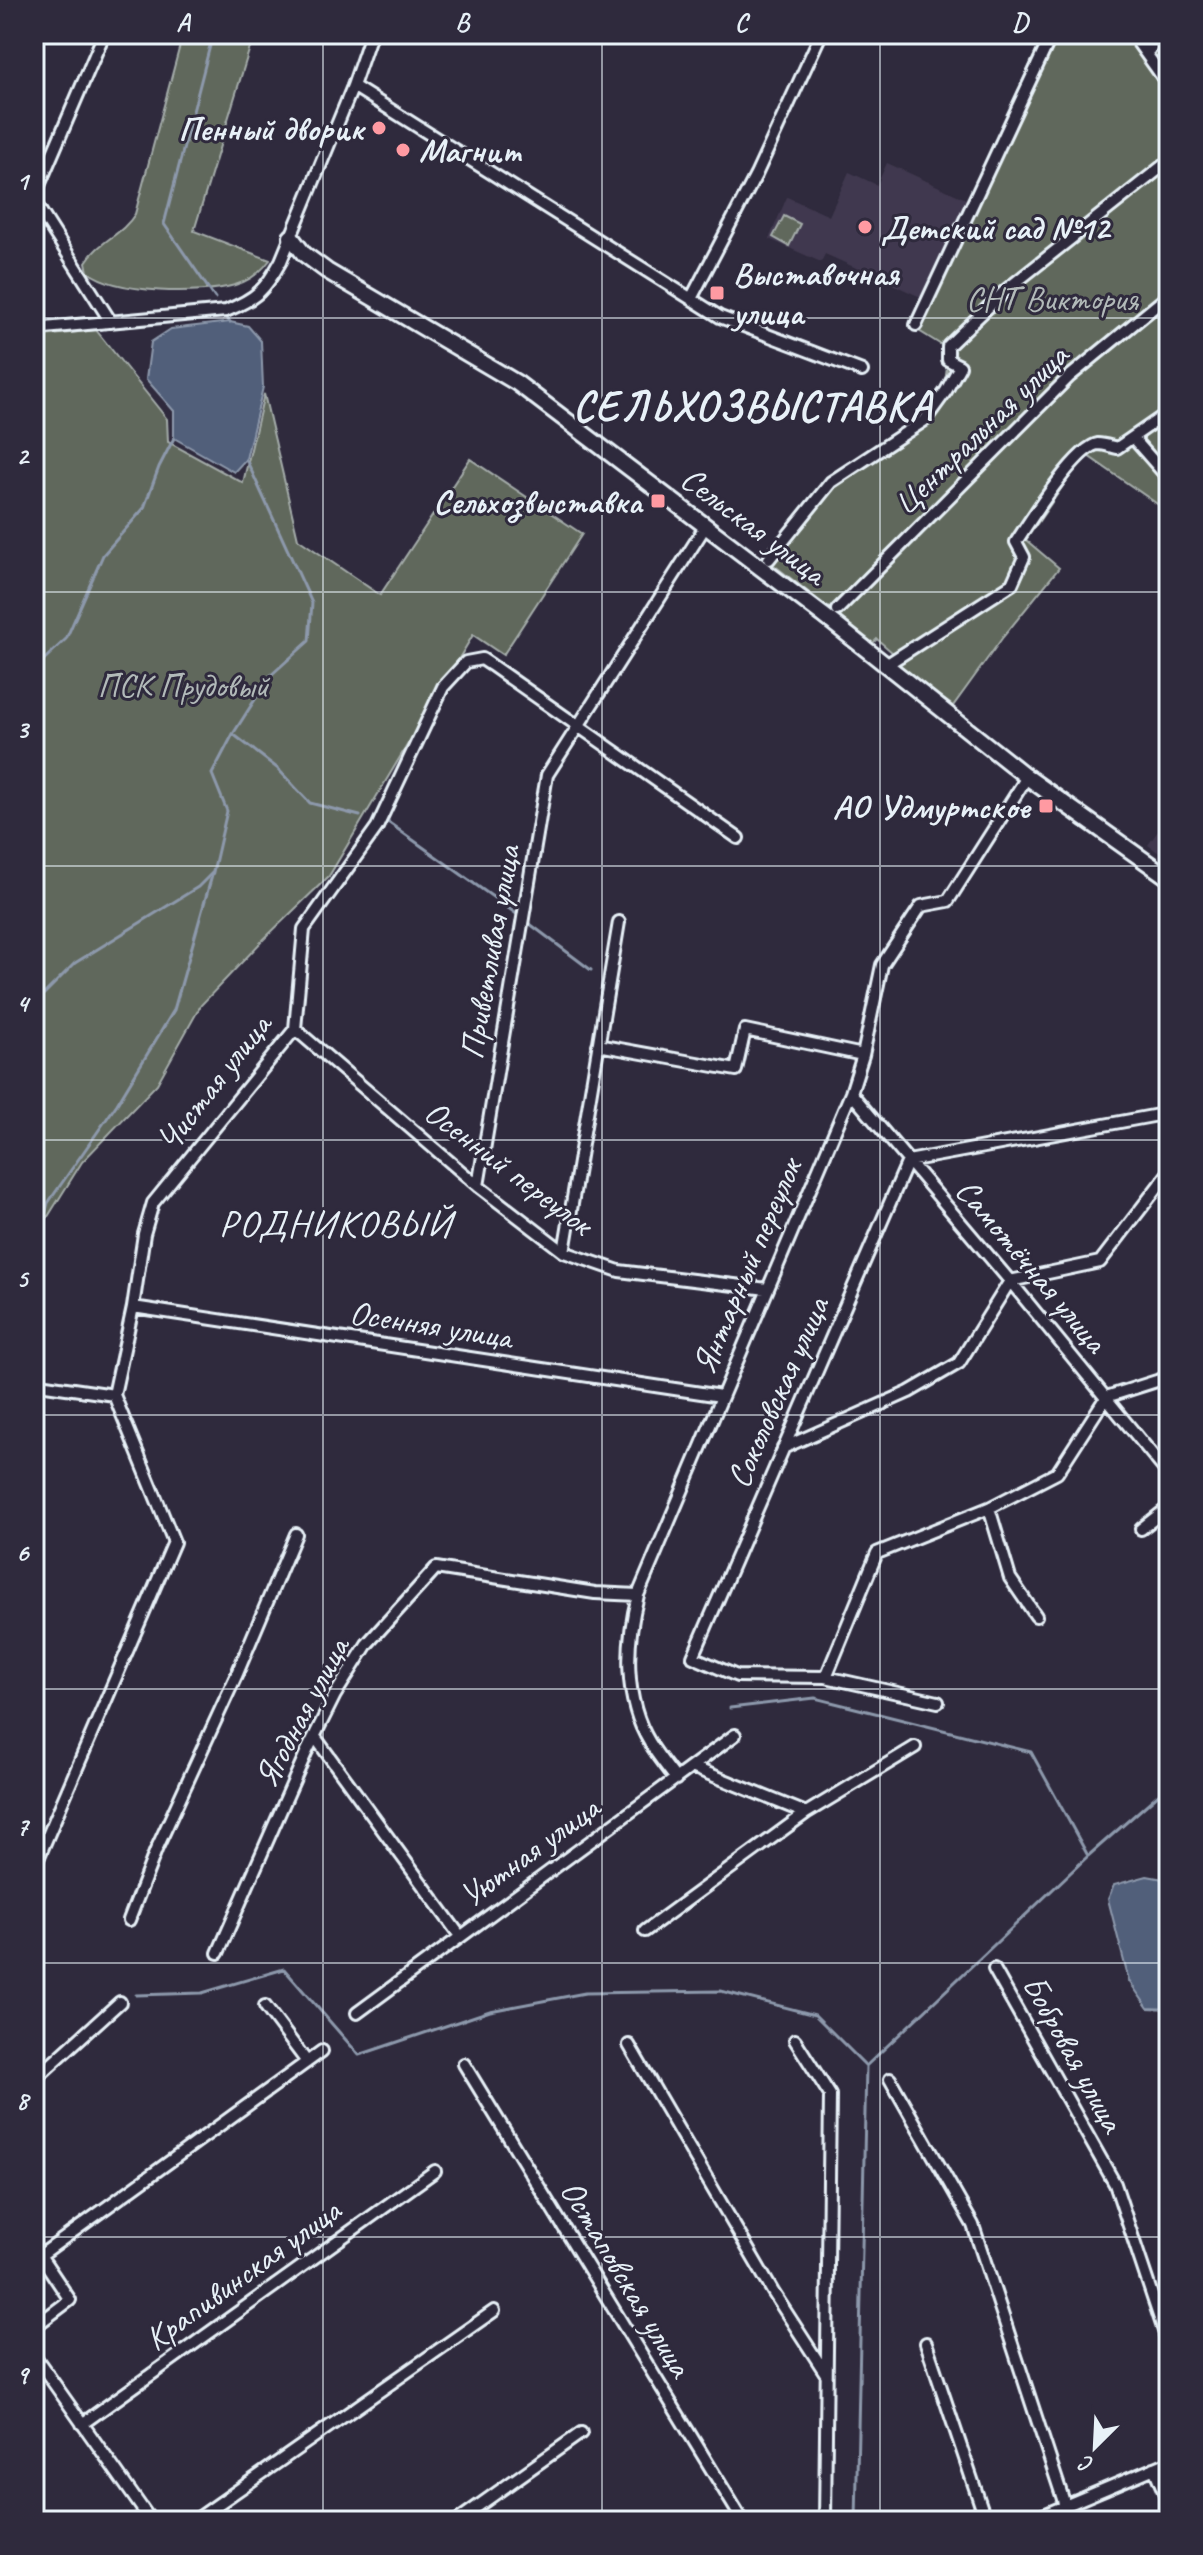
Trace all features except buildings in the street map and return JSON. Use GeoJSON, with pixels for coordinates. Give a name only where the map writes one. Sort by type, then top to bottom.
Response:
{"type":"FeatureCollection","features":[{"type":"Feature","properties":{"kind":"street"},"geometry":{"type":"LineString","coordinates":[[104,34],[34,199],[111,322]]}},
{"type":"Feature","properties":{"kind":"street"},"geometry":{"type":"LineString","coordinates":[[34,329],[226,311],[252,300],[268,285],[291,237],[371,34]]}},
{"type":"Feature","properties":{"kind":"street"},"geometry":{"type":"LineString","coordinates":[[692,297],[756,175],[821,34]]}},
{"type":"Feature","properties":{"kind":"street"},"geometry":{"type":"LineString","coordinates":[[916,325],[1052,34]]}},
{"type":"Feature","properties":{"kind":"street"},"geometry":{"type":"LineString","coordinates":[[1132,34],[1169,86]]}},
{"type":"Feature","properties":{"kind":"street"},"geometry":{"type":"LineString","coordinates":[[1146,53],[1165,34]]}},
{"type":"Feature","properties":{"kind":"street"},"geometry":{"type":"LineString","coordinates":[[353,86],[720,317],[862,371]]}},
{"type":"Feature","properties":{"kind":"street"},"geometry":{"type":"LineString","coordinates":[[769,559],[831,482],[925,420],[960,366],[948,360],[948,346],[1006,290],[1169,161]]}},
{"type":"Feature","properties":{"kind":"street","name":"Сельская улица"},"geometry":{"type":"LineString","coordinates":[[291,237],[304,254],[327,271],[517,383],[886,665],[1027,777],[1169,878]]}},
{"type":"Feature","properties":{"kind":"street","name":"Центральная улица"},"geometry":{"type":"LineString","coordinates":[[837,610],[1069,377],[1169,295]]}},
{"type":"Feature","properties":{"kind":"street"},"geometry":{"type":"LineString","coordinates":[[886,665],[1012,584],[1024,557],[1016,542],[1083,451],[1099,444],[1117,448],[1169,412]]}},
{"type":"Feature","properties":{"kind":"street"},"geometry":{"type":"LineString","coordinates":[[1133,438],[1169,479]]}},
{"type":"Feature","properties":{"kind":"street"},"geometry":{"type":"LineString","coordinates":[[705,527],[577,725],[738,838]]}},
{"type":"Feature","properties":{"kind":"street","name":"Чистая улица"},"geometry":{"type":"LineString","coordinates":[[114,1395],[133,1307],[144,1234],[153,1203],[295,1029],[304,929],[377,827],[443,687],[466,662],[482,659],[577,725]]}},
{"type":"Feature","properties":{"kind":"street","name":"Приветливая улица"},"geometry":{"type":"LineString","coordinates":[[478,1186],[547,775],[577,725]]}},
{"type":"Feature","properties":{"kind":"street","name":"Янтарный переулок"},"geometry":{"type":"LineString","coordinates":[[676,1779],[648,1740],[633,1703],[628,1668],[638,1595],[851,1093],[863,1055],[882,965],[921,906],[948,901],[1027,777]]}},
{"type":"Feature","properties":{"kind":"street"},"geometry":{"type":"LineString","coordinates":[[564,1252],[619,922]]}},
{"type":"Feature","properties":{"kind":"street","name":"Осенний переулок"},"geometry":{"type":"LineString","coordinates":[[295,1029],[478,1186],[564,1252],[619,1271],[767,1289]]}},
{"type":"Feature","properties":{"kind":"street"},"geometry":{"type":"LineString","coordinates":[[598,1045],[736,1070],[745,1030],[863,1055]]}},
{"type":"Feature","properties":{"kind":"street","name":"Самотёчная улица"},"geometry":{"type":"LineString","coordinates":[[851,1093],[1169,1475]]}},
{"type":"Feature","properties":{"kind":"street"},"geometry":{"type":"LineString","coordinates":[[908,1161],[1169,1113]]}},
{"type":"Feature","properties":{"kind":"street","name":"Соколовская улица"},"geometry":{"type":"LineString","coordinates":[[908,1161],[693,1657],[737,1676],[826,1677],[938,1702]]}},
{"type":"Feature","properties":{"kind":"street"},"geometry":{"type":"LineString","coordinates":[[783,1448],[909,1392],[959,1363],[1010,1281],[1100,1262],[1169,1172]]}},
{"type":"Feature","properties":{"kind":"street","name":"Осенняя улица"},"geometry":{"type":"LineString","coordinates":[[133,1307],[721,1396]]}},
{"type":"Feature","properties":{"kind":"street"},"geometry":{"type":"LineString","coordinates":[[826,1677],[877,1553],[989,1508],[1057,1473],[1106,1397],[1169,1377]]}},
{"type":"Feature","properties":{"kind":"street"},"geometry":{"type":"LineString","coordinates":[[34,1397],[39,1384],[114,1395],[174,1542],[34,1868]]}},
{"type":"Feature","properties":{"kind":"street"},"geometry":{"type":"LineString","coordinates":[[1141,1529],[1169,1507]]}},
{"type":"Feature","properties":{"kind":"street"},"geometry":{"type":"LineString","coordinates":[[989,1508],[1010,1578],[1036,1616]]}},
{"type":"Feature","properties":{"kind":"street"},"geometry":{"type":"LineString","coordinates":[[129,1920],[156,1850],[236,1676],[296,1534]]}},
{"type":"Feature","properties":{"kind":"street","name":"Ягодная улица"},"geometry":{"type":"LineString","coordinates":[[218,1953],[335,1695],[362,1650],[436,1568],[595,1593],[638,1595]]}},
{"type":"Feature","properties":{"kind":"street","name":"Уютная улица"},"geometry":{"type":"LineString","coordinates":[[357,2013],[735,1735]]}},
{"type":"Feature","properties":{"kind":"street"},"geometry":{"type":"LineString","coordinates":[[315,1737],[460,1936]]}},
{"type":"Feature","properties":{"kind":"street"},"geometry":{"type":"LineString","coordinates":[[645,1931],[806,1813],[915,1747]]}},
{"type":"Feature","properties":{"kind":"street"},"geometry":{"type":"LineString","coordinates":[[692,1767],[806,1813]]}},
{"type":"Feature","properties":{"kind":"street","name":"Бобровая улица"},"geometry":{"type":"LineString","coordinates":[[994,1969],[1115,2184],[1169,2346]]}},
{"type":"Feature","properties":{"kind":"street"},"geometry":{"type":"LineString","coordinates":[[34,2080],[120,2002]]}},
{"type":"Feature","properties":{"kind":"street"},"geometry":{"type":"LineString","coordinates":[[265,2006],[307,2062]]}},
{"type":"Feature","properties":{"kind":"street"},"geometry":{"type":"LineString","coordinates":[[795,2040],[830,2095],[825,2521]]}},
{"type":"Feature","properties":{"kind":"street"},"geometry":{"type":"LineString","coordinates":[[629,2045],[773,2292],[827,2376]]}},
{"type":"Feature","properties":{"kind":"street"},"geometry":{"type":"LineString","coordinates":[[34,2327],[70,2300],[37,2251],[322,2051]]}},
{"type":"Feature","properties":{"kind":"street","name":"Остаповская улица"},"geometry":{"type":"LineString","coordinates":[[464,2064],[743,2521]]}},
{"type":"Feature","properties":{"kind":"street"},"geometry":{"type":"LineString","coordinates":[[890,2079],[973,2225],[1063,2499],[1067,2521]]}},
{"type":"Feature","properties":{"kind":"street","name":"Крапивинская улица"},"geometry":{"type":"LineString","coordinates":[[82,2424],[435,2171]]}},
{"type":"Feature","properties":{"kind":"street"},"geometry":{"type":"LineString","coordinates":[[194,2521],[494,2311]]}},
{"type":"Feature","properties":{"kind":"street"},"geometry":{"type":"LineString","coordinates":[[926,2343],[986,2521]]}},
{"type":"Feature","properties":{"kind":"street"},"geometry":{"type":"LineString","coordinates":[[34,2355],[151,2521]]}},
{"type":"Feature","properties":{"kind":"street"},"geometry":{"type":"LineString","coordinates":[[457,2521],[581,2433]]}},
{"type":"Feature","properties":{"kind":"street"},"geometry":{"type":"LineString","coordinates":[[1029,2521],[1169,2462]]}},
{"type":"Feature","properties":{"kind":"street"},"geometry":{"type":"LineString","coordinates":[[1154,2468],[1169,2503]]}},
{"type":"Feature","properties":{"kind":"shaded area","name":"Детский сад №12"},"geometry":{"type":"Polygon","coordinates":[[[887,163],[968,200],[923,298],[825,254],[821,262],[769,239],[787,197],[829,216],[849,172],[877,185],[887,163]]]}},
{"type":"Feature","properties":{"kind":"shaded area"},"geometry":{"type":"Polygon","coordinates":[[[1169,816],[1169,860],[1148,845],[1169,816]]]}},
{"type":"Feature","properties":{"kind":"green space"},"geometry":{"type":"Polygon","coordinates":[[[183,34],[254,34],[194,231],[270,260],[250,278],[220,288],[181,291],[118,285],[88,272],[86,262],[135,214],[183,34]]]}},
{"type":"Feature","properties":{"kind":"green space","name":"СНТ Виктория"},"geometry":{"type":"Polygon","coordinates":[[[1044,34],[1169,34],[1169,512],[1085,454],[1026,540],[1059,568],[953,706],[897,665],[901,660],[877,639],[873,643],[765,558],[828,478],[921,415],[945,382],[947,366],[943,346],[911,326],[1044,34]]]}},
{"type":"Feature","properties":{"kind":"green space"},"geometry":{"type":"Polygon","coordinates":[[[784,216],[800,224],[789,246],[773,237],[784,216]]]}},
{"type":"Feature","properties":{"kind":"green space","name":"ПСК Прудовый"},"geometry":{"type":"Polygon","coordinates":[[[96,330],[167,419],[168,442],[243,483],[264,394],[298,539],[380,595],[470,459],[582,534],[503,655],[473,635],[329,876],[201,1005],[157,1084],[82,1162],[34,1239],[34,337],[96,330]]]}},
{"type":"Feature","properties":{"kind":"water"},"geometry":{"type":"Polygon","coordinates":[[[230,322],[248,326],[261,341],[263,387],[246,459],[234,472],[174,438],[174,411],[146,379],[151,342],[171,329],[230,322]]]}},
{"type":"Feature","properties":{"kind":"water"},"geometry":{"type":"Polygon","coordinates":[[[1147,1876],[1163,1879],[1169,1884],[1169,2009],[1148,2008],[1129,1981],[1108,1899],[1114,1885],[1147,1876]]]}},
{"type":"Feature","properties":{"kind":"waterway"},"geometry":{"type":"LineString","coordinates":[[213,34],[164,224],[215,298]]}},
{"type":"Feature","properties":{"kind":"waterway"},"geometry":{"type":"LineString","coordinates":[[227,318],[230,322]]}},
{"type":"Feature","properties":{"kind":"waterway"},"geometry":{"type":"LineString","coordinates":[[34,669],[66,639],[103,555],[144,508],[174,438]]}},
{"type":"Feature","properties":{"kind":"waterway"},"geometry":{"type":"LineString","coordinates":[[34,1004],[75,963],[198,887],[213,872],[227,811],[212,774],[270,676],[309,641],[312,603],[246,459]]}},
{"type":"Feature","properties":{"kind":"waterway"},"geometry":{"type":"LineString","coordinates":[[233,734],[277,768],[310,803],[360,816]]}},
{"type":"Feature","properties":{"kind":"waterway"},"geometry":{"type":"LineString","coordinates":[[385,820],[518,915]]}},
{"type":"Feature","properties":{"kind":"waterway"},"geometry":{"type":"LineString","coordinates":[[34,1260],[48,1203],[117,1104],[174,1010],[213,872]]}},
{"type":"Feature","properties":{"kind":"waterway"},"geometry":{"type":"LineString","coordinates":[[530,924],[591,970]]}},
{"type":"Feature","properties":{"kind":"waterway"},"geometry":{"type":"LineString","coordinates":[[730,1708],[815,1698],[1031,1752],[1087,1854]]}},
{"type":"Feature","properties":{"kind":"waterway"},"geometry":{"type":"LineString","coordinates":[[856,2521],[866,2066],[1088,1856],[1169,1785]]}},
{"type":"Feature","properties":{"kind":"waterway"},"geometry":{"type":"LineString","coordinates":[[136,1995],[202,1993],[284,1969],[359,2055],[490,2011],[585,1993],[721,1991],[815,2015],[865,2065]]}},
{"type":"Feature","properties":{"kind":"place","name":"Пенный дворик"},"geometry":{"type":"Point","coordinates":[379,128]}},
{"type":"Feature","properties":{"kind":"place","name":"Магнит"},"geometry":{"type":"Point","coordinates":[403,150]}},
{"type":"Feature","properties":{"kind":"place","name":"Детский сад №12"},"geometry":{"type":"Point","coordinates":[865,227]}},
{"type":"Feature","properties":{"kind":"place","name":"Выставочная улица"},"geometry":{"type":"Point","coordinates":[717,293]}},
{"type":"Feature","properties":{"kind":"place","name":"Сельхозвыставка"},"geometry":{"type":"Point","coordinates":[658,501]}},
{"type":"Feature","properties":{"kind":"place","name":"АО Удмуртское"},"geometry":{"type":"Point","coordinates":[1046,806]}},
{"type":"Feature","properties":{"kind":"district","name":"СЕЛЬХОЗВЫСТАВКА"},"geometry":{"type":"Point","coordinates":[753,405]}},
{"type":"Feature","properties":{"kind":"district","name":"РОДНИКОВЫЙ"},"geometry":{"type":"Point","coordinates":[336,1223]}}]}
